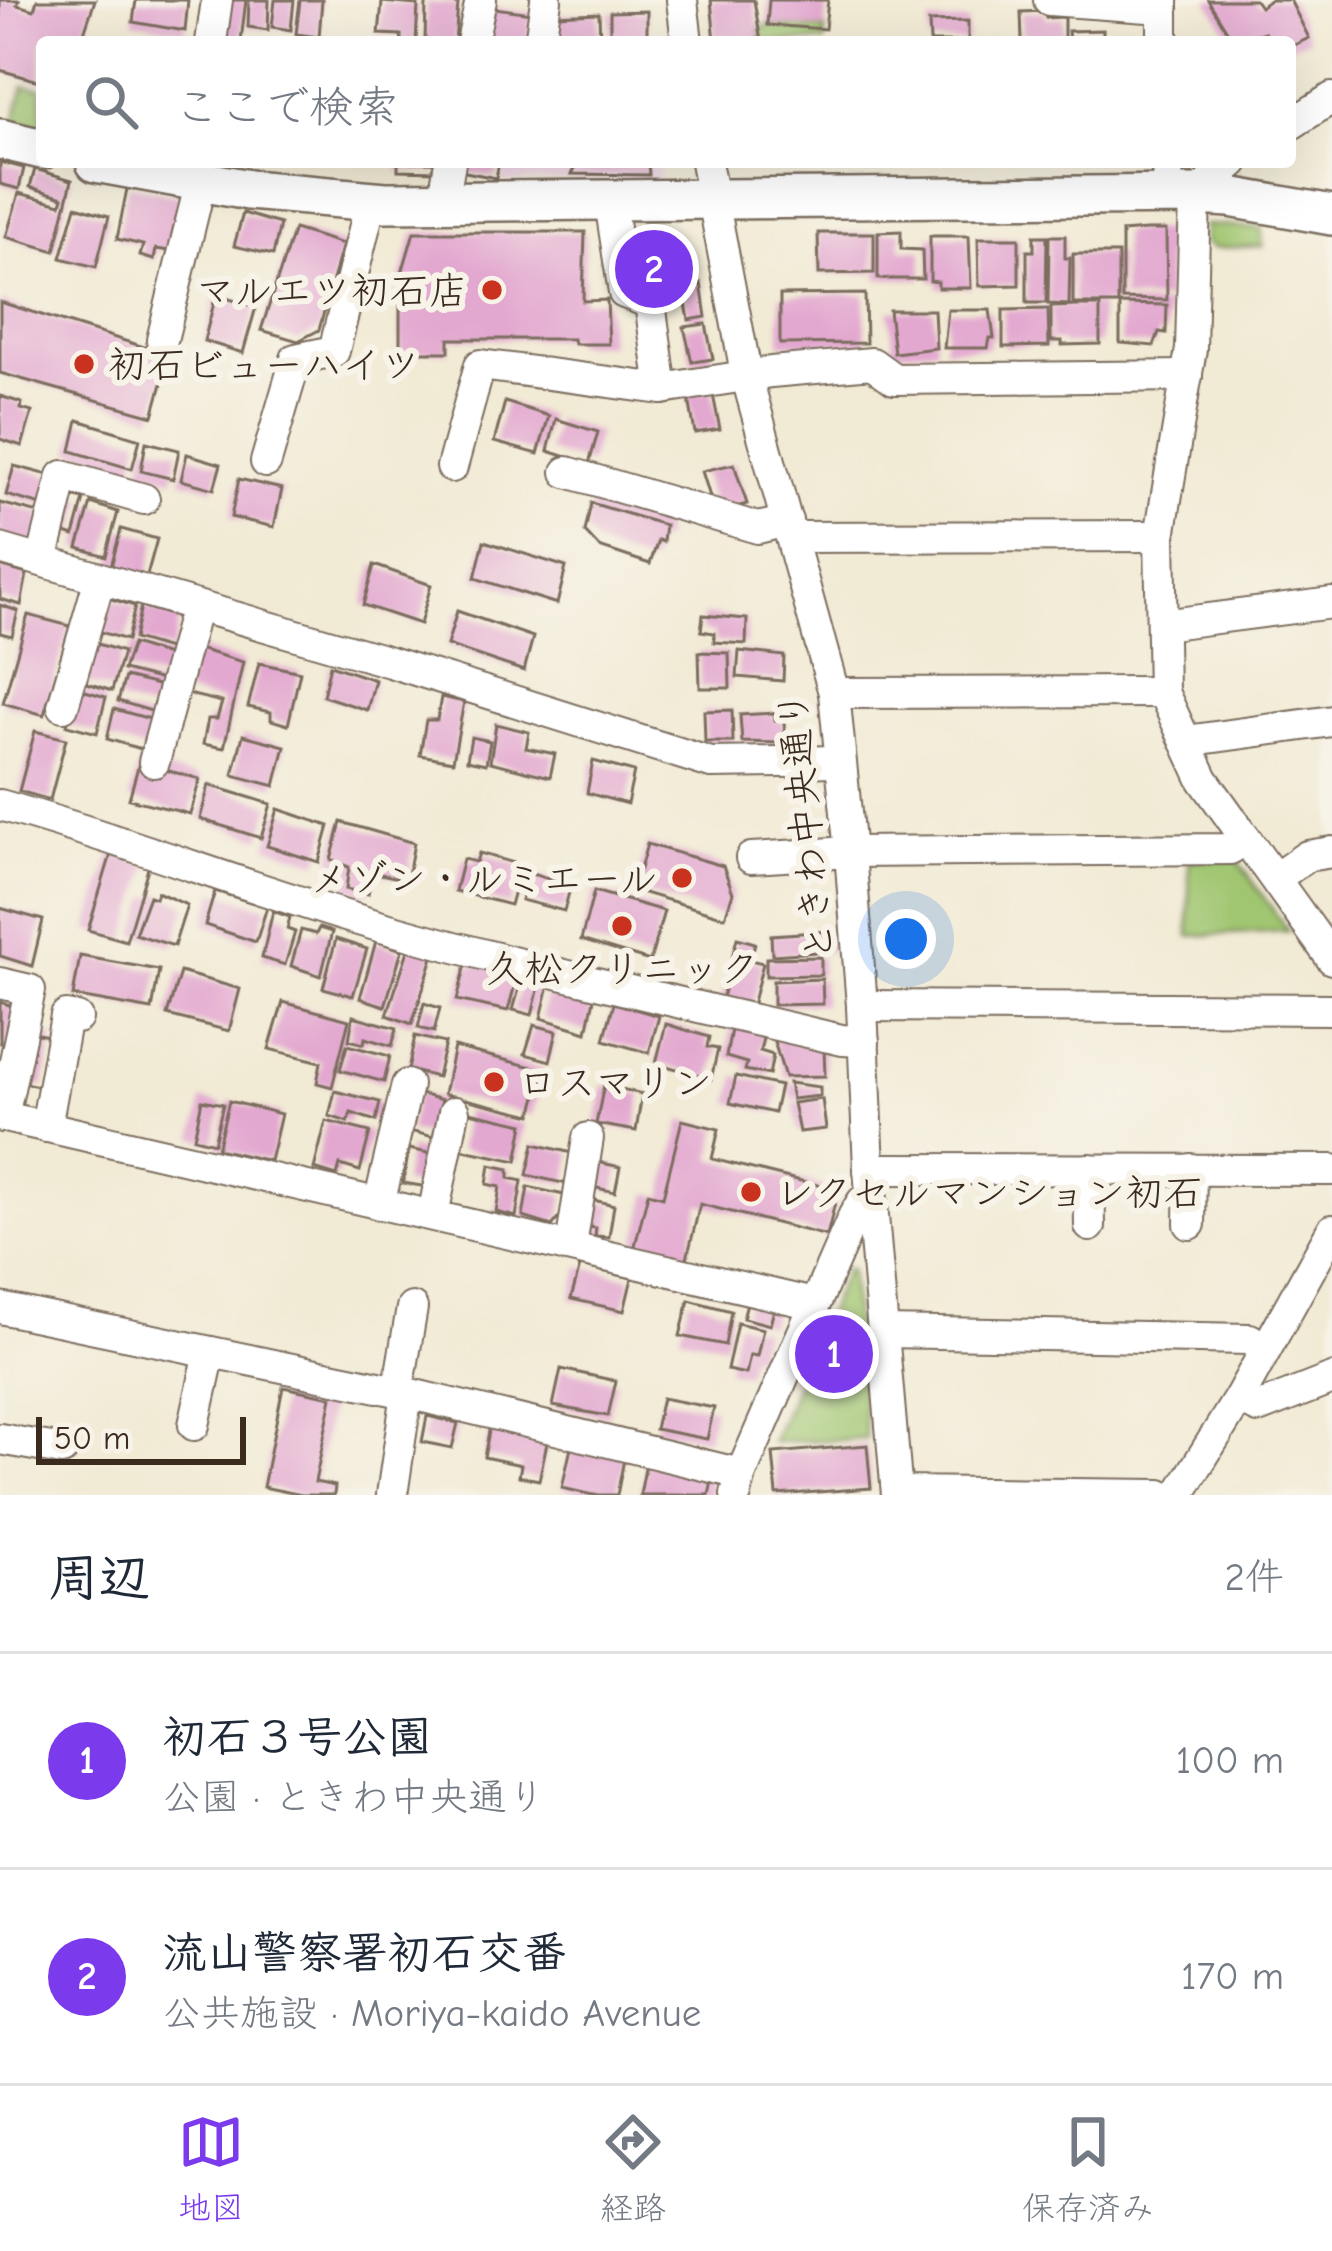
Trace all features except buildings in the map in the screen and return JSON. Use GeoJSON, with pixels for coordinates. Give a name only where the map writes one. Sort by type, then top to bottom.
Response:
{"type":"FeatureCollection","features":[{"type":"Feature","properties":{"kind":"main road"},"geometry":{"type":"LineString","coordinates":[[0,139],[36,148]]}},
{"type":"Feature","properties":{"kind":"main road"},"geometry":{"type":"LineString","coordinates":[[130,168],[201,181],[252,176],[371,201],[442,203],[532,192],[610,202],[710,181],[1176,184],[1332,215]]}},
{"type":"Feature","properties":{"kind":"street"},"geometry":{"type":"LineString","coordinates":[[212,36],[217,0]]}},
{"type":"Feature","properties":{"kind":"street"},"geometry":{"type":"LineString","coordinates":[[473,36],[481,0]]}},
{"type":"Feature","properties":{"kind":"street"},"geometry":{"type":"LineString","coordinates":[[541,36],[546,0]]}},
{"type":"Feature","properties":{"kind":"street"},"geometry":{"type":"LineString","coordinates":[[682,0],[686,36]]}},
{"type":"Feature","properties":{"kind":"street"},"geometry":{"type":"LineString","coordinates":[[1049,0],[1162,4],[1163,36]]}},
{"type":"Feature","properties":{"kind":"street"},"geometry":{"type":"LineString","coordinates":[[1296,121],[1332,98]]}},
{"type":"Feature","properties":{"kind":"street"},"geometry":{"type":"LineString","coordinates":[[442,203],[449,168]]}},
{"type":"Feature","properties":{"kind":"street"},"geometry":{"type":"LineString","coordinates":[[1218,168],[1176,184],[1187,376],[1160,536],[1163,692],[1203,779],[1332,959]]}},
{"type":"Feature","properties":{"kind":"street"},"geometry":{"type":"LineString","coordinates":[[161,340],[201,181]]}},
{"type":"Feature","properties":{"kind":"street","name":"ときわ中央通り"},"geometry":{"type":"LineString","coordinates":[[710,181],[747,378],[834,693],[897,1493]]}},
{"type":"Feature","properties":{"kind":"street"},"geometry":{"type":"LineString","coordinates":[[266,462],[296,358],[334,351],[371,201]]}},
{"type":"Feature","properties":{"kind":"street"},"geometry":{"type":"LineString","coordinates":[[610,202],[624,293],[650,303],[662,389]]}},
{"type":"Feature","properties":{"kind":"street"},"geometry":{"type":"LineString","coordinates":[[452,467],[480,365],[662,389],[872,363],[894,379],[1187,376]]}},
{"type":"Feature","properties":{"kind":"street"},"geometry":{"type":"LineString","coordinates":[[567,472],[758,528],[1160,536]]}},
{"type":"Feature","properties":{"kind":"street"},"geometry":{"type":"LineString","coordinates":[[42,561],[63,476],[144,500]]}},
{"type":"Feature","properties":{"kind":"street"},"geometry":{"type":"LineString","coordinates":[[0,549],[711,763],[840,761]]}},
{"type":"Feature","properties":{"kind":"street"},"geometry":{"type":"LineString","coordinates":[[63,706],[100,578]]}},
{"type":"Feature","properties":{"kind":"street"},"geometry":{"type":"LineString","coordinates":[[1162,626],[1332,603]]}},
{"type":"Feature","properties":{"kind":"street"},"geometry":{"type":"LineString","coordinates":[[154,762],[196,606]]}},
{"type":"Feature","properties":{"kind":"street"},"geometry":{"type":"LineString","coordinates":[[834,693],[1163,692]]}},
{"type":"Feature","properties":{"kind":"street"},"geometry":{"type":"LineString","coordinates":[[1186,741],[1332,722]]}},
{"type":"Feature","properties":{"kind":"street"},"geometry":{"type":"LineString","coordinates":[[0,805],[89,819],[380,927],[720,1012],[864,1041]]}},
{"type":"Feature","properties":{"kind":"street"},"geometry":{"type":"LineString","coordinates":[[751,857],[1230,849],[1246,839]]}},
{"type":"Feature","properties":{"kind":"street"},"geometry":{"type":"LineString","coordinates":[[1276,878],[1307,856],[1332,852]]}},
{"type":"Feature","properties":{"kind":"street"},"geometry":{"type":"LineString","coordinates":[[0,983],[30,990],[2,1117],[814,1304]]}},
{"type":"Feature","properties":{"kind":"street"},"geometry":{"type":"LineString","coordinates":[[862,1006],[1332,1009]]}},
{"type":"Feature","properties":{"kind":"street"},"geometry":{"type":"LineString","coordinates":[[46,1127],[66,1016],[77,1018]]}},
{"type":"Feature","properties":{"kind":"street"},"geometry":{"type":"LineString","coordinates":[[379,1204],[407,1085]]}},
{"type":"Feature","properties":{"kind":"street"},"geometry":{"type":"LineString","coordinates":[[433,1215],[454,1112]]}},
{"type":"Feature","properties":{"kind":"street"},"geometry":{"type":"LineString","coordinates":[[571,1246],[588,1138]]}},
{"type":"Feature","properties":{"kind":"street"},"geometry":{"type":"LineString","coordinates":[[1089,1169],[1090,1226]]}},
{"type":"Feature","properties":{"kind":"street"},"geometry":{"type":"LineString","coordinates":[[0,1308],[403,1392],[738,1484],[870,1184],[1089,1169],[1332,1170]]}},
{"type":"Feature","properties":{"kind":"street"},"geometry":{"type":"LineString","coordinates":[[1190,1224],[1191,1169]]}},
{"type":"Feature","properties":{"kind":"street"},"geometry":{"type":"LineString","coordinates":[[1179,1495],[1332,1230]]}},
{"type":"Feature","properties":{"kind":"street"},"geometry":{"type":"LineString","coordinates":[[392,1495],[412,1308]]}},
{"type":"Feature","properties":{"kind":"street"},"geometry":{"type":"LineString","coordinates":[[885,1332],[1250,1339],[1265,1348]]}},
{"type":"Feature","properties":{"kind":"street"},"geometry":{"type":"LineString","coordinates":[[194,1425],[210,1352]]}},
{"type":"Feature","properties":{"kind":"street"},"geometry":{"type":"LineString","coordinates":[[1239,1398],[1258,1408],[1332,1379]]}},
{"type":"Feature","properties":{"kind":"street"},"geometry":{"type":"LineString","coordinates":[[0,1439],[62,1450]]}},
{"type":"Feature","properties":{"kind":"street"},"geometry":{"type":"LineString","coordinates":[[897,1493],[1160,1495]]}},
{"type":"Feature","properties":{"kind":"shaded area"},"geometry":{"type":"Polygon","coordinates":[[[503,168],[659,168],[661,179],[502,182],[503,168]]]}},
{"type":"Feature","properties":{"kind":"green space"},"geometry":{"type":"Polygon","coordinates":[[[767,25],[825,29],[824,36],[761,36],[760,29],[767,25]]]}},
{"type":"Feature","properties":{"kind":"green space"},"geometry":{"type":"Polygon","coordinates":[[[24,86],[36,87],[36,128],[14,123],[24,86]]]}},
{"type":"Feature","properties":{"kind":"green space"},"geometry":{"type":"Polygon","coordinates":[[[1205,225],[1261,228],[1263,246],[1213,248],[1205,243],[1205,225]]]}},
{"type":"Feature","properties":{"kind":"green space"},"geometry":{"type":"Polygon","coordinates":[[[1189,860],[1237,860],[1288,931],[1189,936],[1189,860]]]}},
{"type":"Feature","properties":{"kind":"green space"},"geometry":{"type":"Polygon","coordinates":[[[846,1269],[850,1270],[866,1439],[772,1442],[846,1269]]]}},
{"type":"Feature","properties":{"kind":"place","name":"流山警察署初石交番"},"geometry":{"type":"Point","coordinates":[654,269]}},
{"type":"Feature","properties":{"kind":"place","name":"マルエツ初石店"},"geometry":{"type":"Point","coordinates":[492,290]}},
{"type":"Feature","properties":{"kind":"place","name":"初石ビューハイツ"},"geometry":{"type":"Point","coordinates":[84,364]}},
{"type":"Feature","properties":{"kind":"place","name":"メゾン・ルミエール"},"geometry":{"type":"Point","coordinates":[682,878]}},
{"type":"Feature","properties":{"kind":"place","name":"久松クリニック"},"geometry":{"type":"Point","coordinates":[622,926]}},
{"type":"Feature","properties":{"kind":"place","name":"ロスマリン"},"geometry":{"type":"Point","coordinates":[494,1082]}},
{"type":"Feature","properties":{"kind":"place","name":"レクセルマンション初石"},"geometry":{"type":"Point","coordinates":[751,1192]}},
{"type":"Feature","properties":{"kind":"place","name":"初石３号公園"},"geometry":{"type":"Point","coordinates":[834,1354]}}]}
